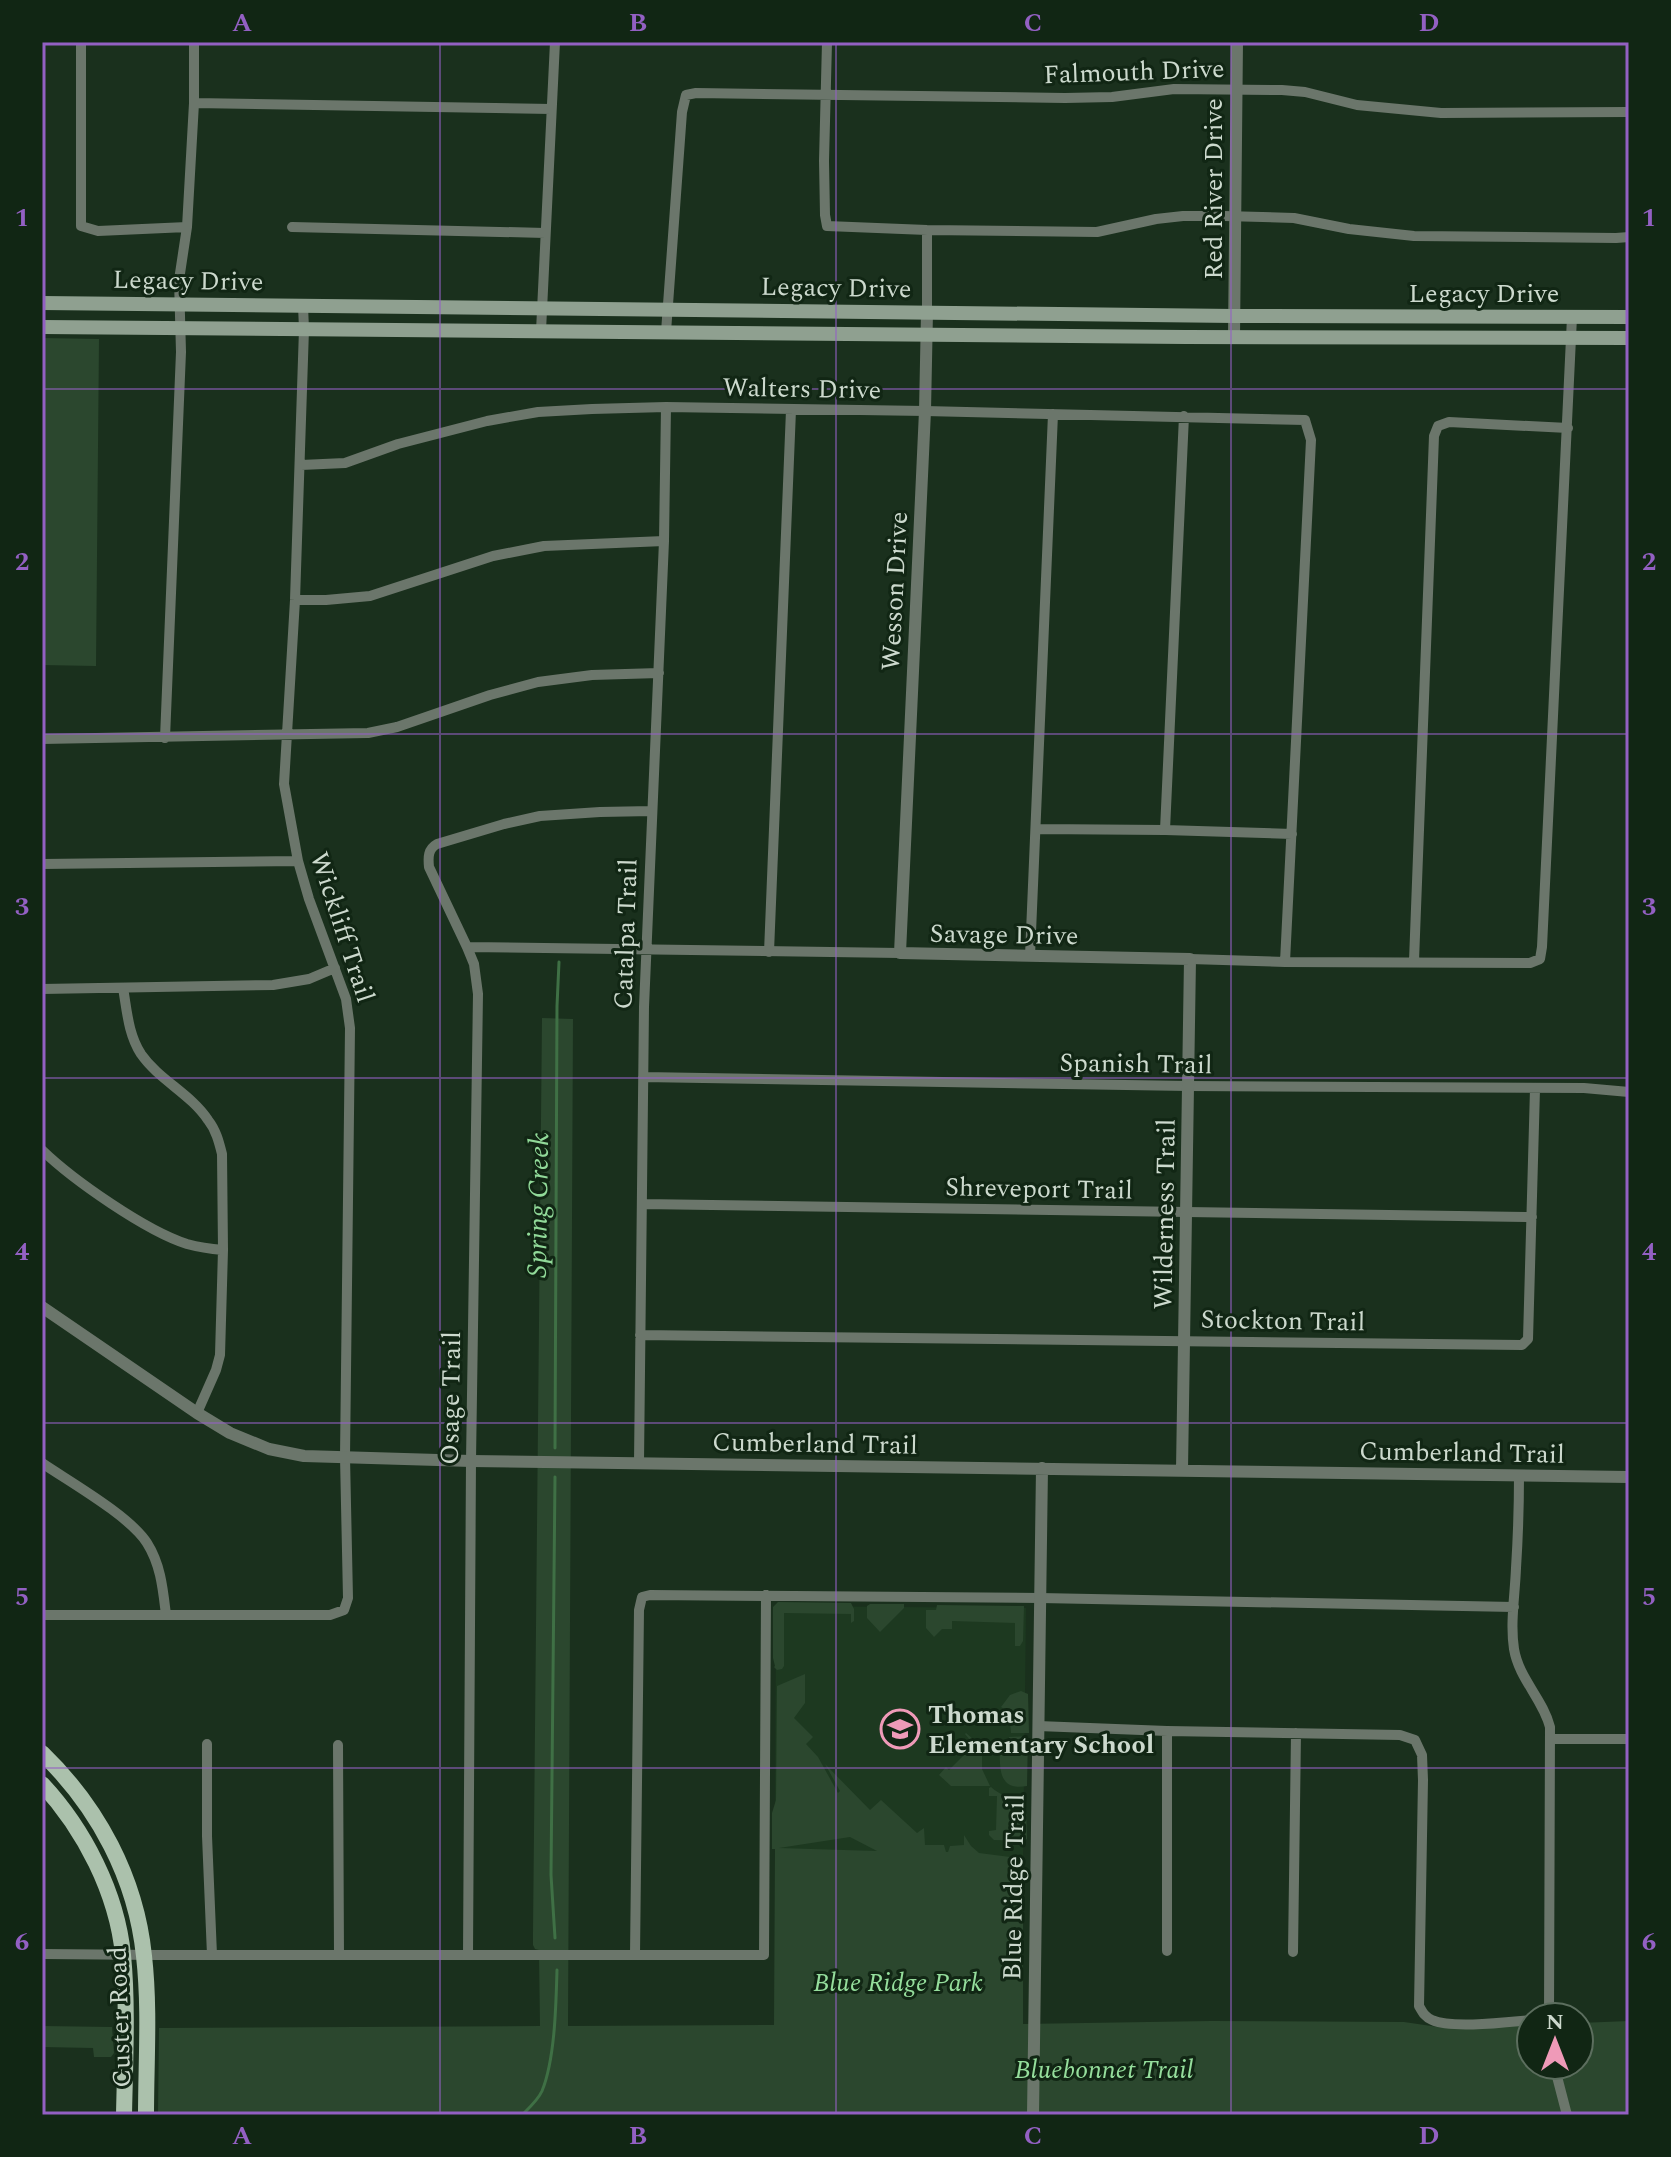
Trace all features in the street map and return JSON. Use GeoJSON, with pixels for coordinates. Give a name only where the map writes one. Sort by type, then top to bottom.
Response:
{"type":"FeatureCollection","features":[{"type":"Feature","properties":{"kind":"main road","name":"Legacy Drive"},"geometry":{"type":"LineString","coordinates":[[42,303],[1234,316],[1629,317]]}},
{"type":"Feature","properties":{"kind":"main road","name":"Legacy Drive"},"geometry":{"type":"LineString","coordinates":[[42,327],[1629,338]]}},
{"type":"Feature","properties":{"kind":"main road","name":"Custer Road"},"geometry":{"type":"LineString","coordinates":[[42,1753],[68,1780],[98,1820],[122,1869],[137,1915],[144,1955],[146,1995],[146,2115]]}},
{"type":"Feature","properties":{"kind":"main road"},"geometry":{"type":"LineString","coordinates":[[47,1789],[68,1780]]}},
{"type":"Feature","properties":{"kind":"main road","name":"Custer Road"},"geometry":{"type":"LineString","coordinates":[[47,1789],[80,1834],[103,1880],[114,1913],[123,1955],[124,2115]]}},
{"type":"Feature","properties":{"kind":"street"},"geometry":{"type":"LineString","coordinates":[[81,42],[81,226],[98,231],[187,227]]}},
{"type":"Feature","properties":{"kind":"street"},"geometry":{"type":"LineString","coordinates":[[165,738],[181,328],[179,280],[187,227],[194,42]]}},
{"type":"Feature","properties":{"kind":"street"},"geometry":{"type":"LineString","coordinates":[[541,331],[555,42]]}},
{"type":"Feature","properties":{"kind":"street"},"geometry":{"type":"LineString","coordinates":[[827,42],[824,161],[827,226],[1097,232],[1156,219],[1234,216],[1294,218],[1349,229],[1414,236],[1629,237]]}},
{"type":"Feature","properties":{"kind":"street","name":"Red River Drive"},"geometry":{"type":"LineString","coordinates":[[1234,337],[1237,42]]}},
{"type":"Feature","properties":{"kind":"street","name":"Falmouth Drive"},"geometry":{"type":"LineString","coordinates":[[667,309],[682,112],[686,95],[1081,98],[1174,89],[1282,90],[1305,92],[1357,105],[1441,113],[1629,112]]}},
{"type":"Feature","properties":{"kind":"street"},"geometry":{"type":"LineString","coordinates":[[194,103],[551,109]]}},
{"type":"Feature","properties":{"kind":"street"},"geometry":{"type":"LineString","coordinates":[[292,227],[545,233]]}},
{"type":"Feature","properties":{"kind":"street","name":"Wesson Drive"},"geometry":{"type":"LineString","coordinates":[[900,953],[925,411],[927,230]]}},
{"type":"Feature","properties":{"kind":"street","name":"Wickliff Trail"},"geometry":{"type":"LineString","coordinates":[[166,1615],[330,1615],[344,1610],[348,1598],[345,1457],[350,1028],[346,999],[298,861],[284,784],[301,465],[303,306]]}},
{"type":"Feature","properties":{"kind":"street"},"geometry":{"type":"LineString","coordinates":[[666,332],[667,309]]}},
{"type":"Feature","properties":{"kind":"street"},"geometry":{"type":"LineString","coordinates":[[1414,961],[1434,436],[1438,426],[1449,422],[1568,428],[1572,317]]}},
{"type":"Feature","properties":{"kind":"street","name":"Walters Drive"},"geometry":{"type":"LineString","coordinates":[[301,465],[345,463],[443,431],[518,415],[592,409],[666,407],[1300,418],[1308,424],[1311,440],[1292,834]]}},
{"type":"Feature","properties":{"kind":"street","name":"Catalpa Trail"},"geometry":{"type":"LineString","coordinates":[[639,1463],[645,950],[659,673],[666,407]]}},
{"type":"Feature","properties":{"kind":"street"},"geometry":{"type":"LineString","coordinates":[[769,952],[791,410]]}},
{"type":"Feature","properties":{"kind":"street"},"geometry":{"type":"LineString","coordinates":[[1030,956],[1053,414]]}},
{"type":"Feature","properties":{"kind":"street"},"geometry":{"type":"LineString","coordinates":[[1165,830],[1184,416]]}},
{"type":"Feature","properties":{"kind":"street","name":"Savage Drive"},"geometry":{"type":"LineString","coordinates":[[467,947],[1285,962],[1530,963],[1540,959],[1568,428]]}},
{"type":"Feature","properties":{"kind":"street"},"geometry":{"type":"LineString","coordinates":[[295,600],[370,596],[493,556],[544,546],[664,541]]}},
{"type":"Feature","properties":{"kind":"street"},"geometry":{"type":"LineString","coordinates":[[42,739],[286,736],[382,731],[538,682],[592,675],[659,673]]}},
{"type":"Feature","properties":{"kind":"street","name":"Osage Trail"},"geometry":{"type":"LineString","coordinates":[[468,1955],[478,994],[474,964],[429,867],[429,852],[437,844],[522,820],[559,814],[652,811]]}},
{"type":"Feature","properties":{"kind":"street"},"geometry":{"type":"LineString","coordinates":[[1037,829],[1292,834],[1285,962]]}},
{"type":"Feature","properties":{"kind":"street"},"geometry":{"type":"LineString","coordinates":[[42,864],[298,861]]}},
{"type":"Feature","properties":{"kind":"street","name":"Wilderness Trail"},"geometry":{"type":"LineString","coordinates":[[1182,1470],[1190,959]]}},
{"type":"Feature","properties":{"kind":"street"},"geometry":{"type":"LineString","coordinates":[[42,989],[273,985],[309,979],[335,968]]}},
{"type":"Feature","properties":{"kind":"street"},"geometry":{"type":"LineString","coordinates":[[123,988],[132,1033],[142,1054],[172,1087],[207,1117],[219,1140],[224,1169],[220,1355],[197,1413]]}},
{"type":"Feature","properties":{"kind":"street","name":"Spanish Trail"},"geometry":{"type":"LineString","coordinates":[[643,1077],[1188,1086],[1584,1088],[1629,1092]]}},
{"type":"Feature","properties":{"kind":"street","name":"Stockton Trail"},"geometry":{"type":"LineString","coordinates":[[640,1335],[1525,1344],[1528,1339],[1535,1089]]}},
{"type":"Feature","properties":{"kind":"street"},"geometry":{"type":"LineString","coordinates":[[42,1150],[111,1202],[159,1231],[188,1244],[223,1250]]}},
{"type":"Feature","properties":{"kind":"street","name":"Shreveport Trail"},"geometry":{"type":"LineString","coordinates":[[642,1204],[1532,1217]]}},
{"type":"Feature","properties":{"kind":"street","name":"Cumberland Trail"},"geometry":{"type":"LineString","coordinates":[[42,1307],[230,1433],[269,1449],[304,1456],[1629,1477]]}},
{"type":"Feature","properties":{"kind":"street"},"geometry":{"type":"LineString","coordinates":[[42,1463],[124,1519],[146,1541],[159,1567],[166,1615],[42,1615]]}},
{"type":"Feature","properties":{"kind":"street","name":"Blue Ridge Trail"},"geometry":{"type":"LineString","coordinates":[[1033,2115],[1042,1468]]}},
{"type":"Feature","properties":{"kind":"street"},"geometry":{"type":"LineString","coordinates":[[1519,1475],[1514,1648],[1525,1679],[1546,1714],[1550,1739],[1549,2001]]}},
{"type":"Feature","properties":{"kind":"street"},"geometry":{"type":"LineString","coordinates":[[42,1954],[764,1955],[766,1595]]}},
{"type":"Feature","properties":{"kind":"street"},"geometry":{"type":"LineString","coordinates":[[635,1955],[639,1610],[642,1597],[1040,1598],[1514,1607]]}},
{"type":"Feature","properties":{"kind":"street"},"geometry":{"type":"LineString","coordinates":[[1038,1726],[1400,1735],[1415,1740],[1422,1755],[1423,1780],[1419,2006],[1423,2015],[1444,2023],[1515,2021]]}},
{"type":"Feature","properties":{"kind":"street"},"geometry":{"type":"LineString","coordinates":[[1167,1731],[1167,1951]]}},
{"type":"Feature","properties":{"kind":"street"},"geometry":{"type":"LineString","coordinates":[[1293,1952],[1296,1733]]}},
{"type":"Feature","properties":{"kind":"street"},"geometry":{"type":"LineString","coordinates":[[1550,1739],[1629,1739]]}},
{"type":"Feature","properties":{"kind":"street"},"geometry":{"type":"LineString","coordinates":[[207,1744],[212,1955]]}},
{"type":"Feature","properties":{"kind":"street"},"geometry":{"type":"LineString","coordinates":[[338,1745],[339,1955]]}},
{"type":"Feature","properties":{"kind":"street"},"geometry":{"type":"LineString","coordinates":[[1558,2081],[1567,2115]]}},
{"type":"Feature","properties":{"kind":"shaded area","name":"Thomas Elementary School"},"geometry":{"type":"Polygon","coordinates":[[[776,1606],[1026,1608],[1023,1864],[958,1853],[775,1849],[776,1606]]]}},
{"type":"Feature","properties":{"kind":"green space"},"geometry":{"type":"Polygon","coordinates":[[[42,338],[99,339],[96,666],[42,665],[42,338]]]}},
{"type":"Feature","properties":{"kind":"green space"},"geometry":{"type":"Polygon","coordinates":[[[542,1018],[573,1019],[568,2026],[774,2025],[775,1849],[772,1849],[772,1813],[776,1800],[777,1686],[805,1674],[805,1703],[794,1718],[813,1737],[806,1744],[818,1757],[838,1793],[840,1791],[825,1764],[870,1810],[881,1800],[917,1833],[924,1828],[925,1845],[944,1845],[948,1852],[950,1846],[964,1845],[964,1835],[979,1853],[1025,1859],[1023,2024],[1211,2021],[1404,2022],[1438,2027],[1515,2025],[1515,2081],[1595,2081],[1595,2022],[1629,2021],[1629,2115],[158,2115],[159,2028],[540,2026],[539,1950],[533,1945],[542,1018]],[[850,1837],[779,1848],[877,1851],[850,1837]]]}},
{"type":"Feature","properties":{"kind":"green space"},"geometry":{"type":"Polygon","coordinates":[[[778,1602],[851,1603],[854,1621],[851,1623],[851,1614],[784,1613],[784,1666],[777,1670],[773,1658],[773,1607],[778,1602]]]}},
{"type":"Feature","properties":{"kind":"green space"},"geometry":{"type":"Polygon","coordinates":[[[904,1604],[904,1608],[880,1632],[867,1618],[867,1606],[904,1604]]]}},
{"type":"Feature","properties":{"kind":"green space"},"geometry":{"type":"Polygon","coordinates":[[[937,1605],[1024,1606],[1023,1641],[1020,1646],[1015,1646],[1015,1623],[952,1621],[952,1629],[942,1629],[934,1637],[926,1628],[926,1610],[936,1610],[937,1605]]]}},
{"type":"Feature","properties":{"kind":"green space"},"geometry":{"type":"Polygon","coordinates":[[[1021,1691],[1028,1694],[1029,1733],[1011,1733],[1009,1712],[1001,1707],[1010,1695],[1021,1691]]]}},
{"type":"Feature","properties":{"kind":"green space"},"geometry":{"type":"Polygon","coordinates":[[[966,1733],[982,1747],[982,1769],[990,1786],[951,1786],[939,1775],[946,1767],[949,1770],[974,1745],[966,1733]]]}},
{"type":"Feature","properties":{"kind":"green space"},"geometry":{"type":"Polygon","coordinates":[[[1028,1736],[1027,1786],[1010,1785],[1002,1775],[1000,1743],[1008,1747],[1009,1737],[1028,1736]]]}},
{"type":"Feature","properties":{"kind":"green space"},"geometry":{"type":"Polygon","coordinates":[[[991,1787],[1026,1806],[1027,1839],[1024,1841],[994,1840],[989,1835],[989,1831],[996,1830],[997,1796],[989,1796],[991,1787]]]}},
{"type":"Feature","properties":{"kind":"green space"},"geometry":{"type":"Polygon","coordinates":[[[42,2026],[112,2027],[114,2053],[111,2057],[94,2057],[93,2048],[42,2047],[42,2026]]]}},
{"type":"Feature","properties":{"kind":"waterway","name":"Spring Creek"},"geometry":{"type":"LineString","coordinates":[[555,1448],[559,962]]}},
{"type":"Feature","properties":{"kind":"waterway","name":"Spring Creek"},"geometry":{"type":"LineString","coordinates":[[555,1477],[551,1875],[555,1938]]}},
{"type":"Feature","properties":{"kind":"waterway","name":"Spring Creek"},"geometry":{"type":"LineString","coordinates":[[522,2115],[542,2091],[550,2064],[557,1970]]}},
{"type":"Feature","properties":{"kind":"place","name":"Thomas Elementary School"},"geometry":{"type":"Point","coordinates":[900,1729]}},
{"type":"Feature","properties":{"kind":"park label","name":"Blue Ridge Park"},"geometry":{"type":"Point","coordinates":[898,1982]}},
{"type":"Feature","properties":{"kind":"park label","name":"Bluebonnet Trail"},"geometry":{"type":"Point","coordinates":[1104,2069]}}]}
